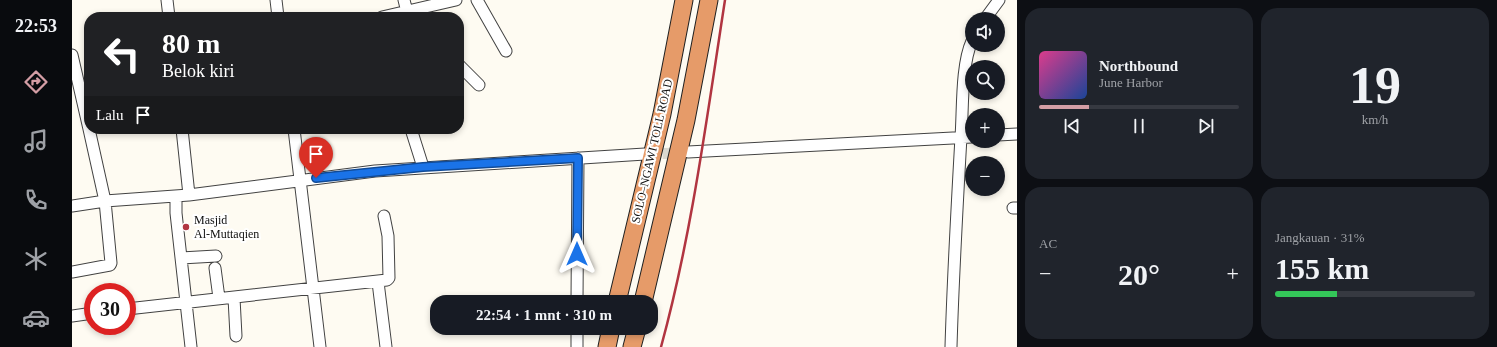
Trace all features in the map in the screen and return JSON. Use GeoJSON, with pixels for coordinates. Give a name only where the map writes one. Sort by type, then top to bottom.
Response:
{"type":"FeatureCollection","features":[{"type":"Feature","properties":{"kind":"highway","name":"SOLO–NGAWI TOLL ROAD"},"geometry":{"type":"LineString","coordinates":[[619,295],[662,114],[684,0]]}},
{"type":"Feature","properties":{"kind":"highway","name":"SOLO–NGAWI TOLL ROAD"},"geometry":{"type":"LineString","coordinates":[[645,295],[686,120],[709,0]]}},
{"type":"Feature","properties":{"kind":"highway"},"geometry":{"type":"LineString","coordinates":[[607,347],[610,335]]}},
{"type":"Feature","properties":{"kind":"highway"},"geometry":{"type":"LineString","coordinates":[[632,347],[635,335]]}},
{"type":"Feature","properties":{"kind":"street"},"geometry":{"type":"LineString","coordinates":[[167,0],[168,12]]}},
{"type":"Feature","properties":{"kind":"street"},"geometry":{"type":"LineString","coordinates":[[276,0],[277,12]]}},
{"type":"Feature","properties":{"kind":"street"},"geometry":{"type":"LineString","coordinates":[[404,0],[409,12]]}},
{"type":"Feature","properties":{"kind":"street"},"geometry":{"type":"LineString","coordinates":[[419,12],[456,0]]}},
{"type":"Feature","properties":{"kind":"street"},"geometry":{"type":"LineString","coordinates":[[476,0],[506,51]]}},
{"type":"Feature","properties":{"kind":"street"},"geometry":{"type":"LineString","coordinates":[[990,12],[999,0]]}},
{"type":"Feature","properties":{"kind":"street"},"geometry":{"type":"LineString","coordinates":[[965,108],[964,86],[969,52]]}},
{"type":"Feature","properties":{"kind":"street"},"geometry":{"type":"LineString","coordinates":[[72,55],[84,107]]}},
{"type":"Feature","properties":{"kind":"street"},"geometry":{"type":"LineString","coordinates":[[464,70],[479,85]]}},
{"type":"Feature","properties":{"kind":"street"},"geometry":{"type":"LineString","coordinates":[[72,272],[111,265],[105,201],[90,134]]}},
{"type":"Feature","properties":{"kind":"street"},"geometry":{"type":"LineString","coordinates":[[183,134],[189,195]]}},
{"type":"Feature","properties":{"kind":"street"},"geometry":{"type":"LineString","coordinates":[[295,134],[318,347]]}},
{"type":"Feature","properties":{"kind":"street"},"geometry":{"type":"LineString","coordinates":[[413,134],[423,167]]}},
{"type":"Feature","properties":{"kind":"street"},"geometry":{"type":"LineString","coordinates":[[1005,135],[1017,134]]}},
{"type":"Feature","properties":{"kind":"street"},"geometry":{"type":"LineString","coordinates":[[688,152],[965,137]]}},
{"type":"Feature","properties":{"kind":"street"},"geometry":{"type":"LineString","coordinates":[[951,347],[955,231],[966,148]]}},
{"type":"Feature","properties":{"kind":"street"},"geometry":{"type":"LineString","coordinates":[[72,206],[105,201],[189,195],[375,171],[645,154]]}},
{"type":"Feature","properties":{"kind":"street"},"geometry":{"type":"LineString","coordinates":[[577,295],[578,158]]}},
{"type":"Feature","properties":{"kind":"street"},"geometry":{"type":"LineString","coordinates":[[176,196],[191,347]]}},
{"type":"Feature","properties":{"kind":"street"},"geometry":{"type":"LineString","coordinates":[[136,308],[219,298],[234,298],[312,290],[378,282],[389,278],[388,236],[384,216]]}},
{"type":"Feature","properties":{"kind":"street"},"geometry":{"type":"LineString","coordinates":[[181,258],[216,256]]}},
{"type":"Feature","properties":{"kind":"street"},"geometry":{"type":"LineString","coordinates":[[215,268],[219,298]]}},
{"type":"Feature","properties":{"kind":"street"},"geometry":{"type":"LineString","coordinates":[[378,282],[386,347]]}},
{"type":"Feature","properties":{"kind":"street"},"geometry":{"type":"LineString","coordinates":[[234,298],[236,336]]}},
{"type":"Feature","properties":{"kind":"street"},"geometry":{"type":"LineString","coordinates":[[72,316],[84,314]]}},
{"type":"Feature","properties":{"kind":"street"},"geometry":{"type":"LineString","coordinates":[[577,335],[577,347]]}},
{"type":"Feature","properties":{"kind":"tunnel"},"geometry":{"type":"LineString","coordinates":[[646,154],[683,153]]}},
{"type":"Feature","properties":{"kind":"railway"},"geometry":{"type":"LineString","coordinates":[[661,347],[682,261],[698,175],[725,0]]}},
{"type":"Feature","properties":{"kind":"place","name":"Masjid Al-Muttaqien"},"geometry":{"type":"Point","coordinates":[186,227]}},
{"type":"Feature","properties":{"kind":"route"},"geometry":{"type":"LineString","coordinates":[[316,178],[423,167],[578,158],[577,254]]}}]}
